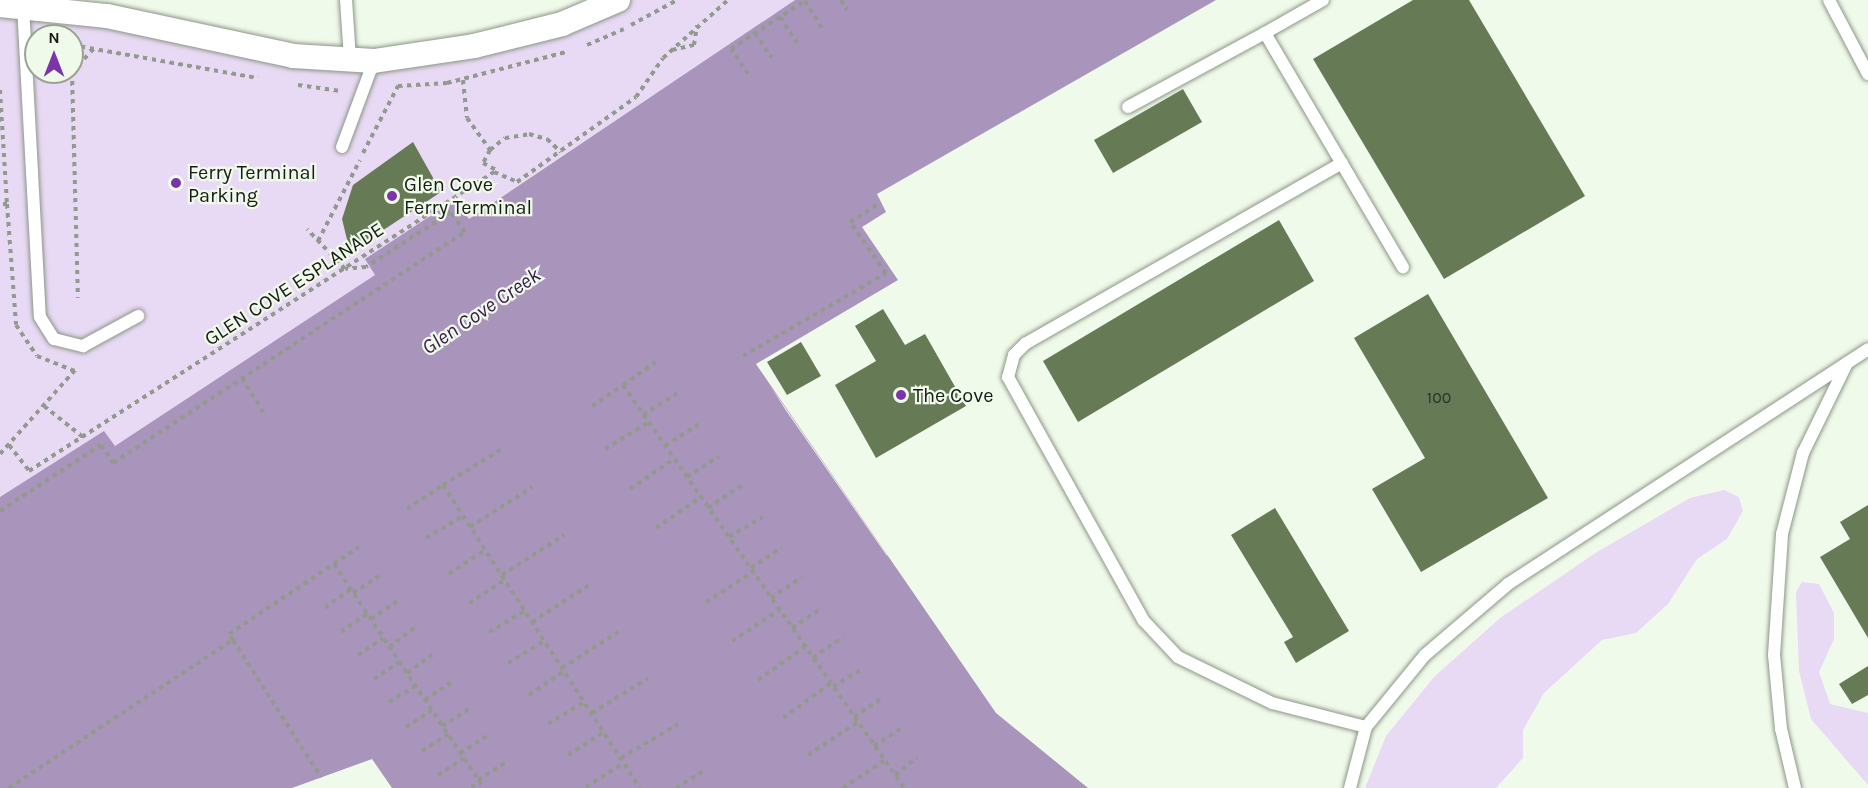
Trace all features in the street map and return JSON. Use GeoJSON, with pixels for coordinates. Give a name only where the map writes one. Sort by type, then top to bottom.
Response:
{"type":"FeatureCollection","features":[{"type":"Feature","properties":{"kind":"street"},"geometry":{"type":"LineString","coordinates":[[12,6],[64,5],[205,41],[374,61],[474,46],[562,24],[618,0]]}},
{"type":"Feature","properties":{"kind":"lane"},"geometry":{"type":"LineString","coordinates":[[346,0],[350,59]]}},
{"type":"Feature","properties":{"kind":"lane"},"geometry":{"type":"LineString","coordinates":[[1128,107],[1323,0]]}},
{"type":"Feature","properties":{"kind":"lane"},"geometry":{"type":"LineString","coordinates":[[1829,0],[1868,74]]}},
{"type":"Feature","properties":{"kind":"lane"},"geometry":{"type":"LineString","coordinates":[[12,6],[39,309],[54,339],[83,346],[138,316]]}},
{"type":"Feature","properties":{"kind":"lane"},"geometry":{"type":"LineString","coordinates":[[1265,33],[1403,267]]}},
{"type":"Feature","properties":{"kind":"lane"},"geometry":{"type":"LineString","coordinates":[[342,147],[374,61]]}},
{"type":"Feature","properties":{"kind":"lane"},"geometry":{"type":"LineString","coordinates":[[1342,163],[1026,343],[1014,355],[1008,377],[1144,621],[1178,657],[1272,704],[1366,728]]}},
{"type":"Feature","properties":{"kind":"lane"},"geometry":{"type":"LineString","coordinates":[[1350,788],[1366,728],[1425,656],[1508,584],[1868,348]]}},
{"type":"Feature","properties":{"kind":"lane"},"geometry":{"type":"LineString","coordinates":[[1795,788],[1781,729],[1774,655],[1782,534],[1803,453],[1847,362]]}},
{"type":"Feature","properties":{"kind":"path"},"geometry":{"type":"LineString","coordinates":[[318,241],[398,86],[463,80],[536,63],[596,41],[677,0]]}},
{"type":"Feature","properties":{"kind":"path"},"geometry":{"type":"LineString","coordinates":[[561,152],[548,139],[528,134],[505,138],[490,150],[483,163],[517,182],[561,152],[636,97],[671,50],[728,0]]}},
{"type":"Feature","properties":{"kind":"path"},"geometry":{"type":"LineString","coordinates":[[748,74],[731,49],[806,0],[822,28]]}},
{"type":"Feature","properties":{"kind":"path"},"geometry":{"type":"LineString","coordinates":[[841,0],[847,10]]}},
{"type":"Feature","properties":{"kind":"path"},"geometry":{"type":"LineString","coordinates":[[780,17],[797,43]]}},
{"type":"Feature","properties":{"kind":"path"},"geometry":{"type":"LineString","coordinates":[[671,50],[694,45],[697,25]]}},
{"type":"Feature","properties":{"kind":"path"},"geometry":{"type":"LineString","coordinates":[[755,33],[772,58]]}},
{"type":"Feature","properties":{"kind":"path"},"geometry":{"type":"LineString","coordinates":[[84,47],[263,79]]}},
{"type":"Feature","properties":{"kind":"path"},"geometry":{"type":"LineString","coordinates":[[84,59],[94,48]]}},
{"type":"Feature","properties":{"kind":"path"},"geometry":{"type":"LineString","coordinates":[[463,80],[467,118],[490,150]]}},
{"type":"Feature","properties":{"kind":"path"},"geometry":{"type":"LineString","coordinates":[[285,83],[342,92]]}},
{"type":"Feature","properties":{"kind":"path"},"geometry":{"type":"LineString","coordinates":[[72,84],[78,298]]}},
{"type":"Feature","properties":{"kind":"path"},"geometry":{"type":"LineString","coordinates":[[0,90],[7,204],[0,204]]}},
{"type":"Feature","properties":{"kind":"path","name":"GLEN COVE ESPLANADE"},"geometry":{"type":"LineString","coordinates":[[9,445],[29,471],[497,171]]}},
{"type":"Feature","properties":{"kind":"path"},"geometry":{"type":"LineString","coordinates":[[743,356],[886,273],[850,222],[881,203]]}},
{"type":"Feature","properties":{"kind":"path"},"geometry":{"type":"LineString","coordinates":[[0,512],[101,445],[112,463],[465,232],[451,212],[366,267],[345,269],[308,229]]}},
{"type":"Feature","properties":{"kind":"path"},"geometry":{"type":"LineString","coordinates":[[0,454],[75,371],[83,346]]}},
{"type":"Feature","properties":{"kind":"path"},"geometry":{"type":"LineString","coordinates":[[592,406],[656,362]]}},
{"type":"Feature","properties":{"kind":"path"},"geometry":{"type":"LineString","coordinates":[[242,378],[265,415]]}},
{"type":"Feature","properties":{"kind":"path"},"geometry":{"type":"LineString","coordinates":[[623,385],[904,788]]}},
{"type":"Feature","properties":{"kind":"path"},"geometry":{"type":"LineString","coordinates":[[644,415],[678,393]]}},
{"type":"Feature","properties":{"kind":"path"},"geometry":{"type":"LineString","coordinates":[[44,406],[83,437]]}},
{"type":"Feature","properties":{"kind":"path"},"geometry":{"type":"LineString","coordinates":[[605,450],[649,422]]}},
{"type":"Feature","properties":{"kind":"path"},"geometry":{"type":"LineString","coordinates":[[665,446],[699,424]]}},
{"type":"Feature","properties":{"kind":"path"},"geometry":{"type":"LineString","coordinates":[[407,509],[502,450]]}},
{"type":"Feature","properties":{"kind":"path"},"geometry":{"type":"LineString","coordinates":[[687,477],[719,456]]}},
{"type":"Feature","properties":{"kind":"path"},"geometry":{"type":"LineString","coordinates":[[630,489],[674,459]]}},
{"type":"Feature","properties":{"kind":"path"},"geometry":{"type":"LineString","coordinates":[[443,485],[640,788]]}},
{"type":"Feature","properties":{"kind":"path"},"geometry":{"type":"LineString","coordinates":[[708,508],[741,486]]}},
{"type":"Feature","properties":{"kind":"path"},"geometry":{"type":"LineString","coordinates":[[470,527],[532,487]]}},
{"type":"Feature","properties":{"kind":"path"},"geometry":{"type":"LineString","coordinates":[[656,528],[701,497]]}},
{"type":"Feature","properties":{"kind":"path"},"geometry":{"type":"LineString","coordinates":[[426,538],[463,516]]}},
{"type":"Feature","properties":{"kind":"path"},"geometry":{"type":"LineString","coordinates":[[729,537],[762,517]]}},
{"type":"Feature","properties":{"kind":"path"},"geometry":{"type":"LineString","coordinates":[[469,603],[564,535]]}},
{"type":"Feature","properties":{"kind":"path"},"geometry":{"type":"LineString","coordinates":[[321,777],[229,634],[358,547]]}},
{"type":"Feature","properties":{"kind":"path"},"geometry":{"type":"LineString","coordinates":[[706,602],[782,547]]}},
{"type":"Feature","properties":{"kind":"path"},"geometry":{"type":"LineString","coordinates":[[449,574],[485,550]]}},
{"type":"Feature","properties":{"kind":"path"},"geometry":{"type":"LineString","coordinates":[[334,564],[484,788]]}},
{"type":"Feature","properties":{"kind":"path"},"geometry":{"type":"LineString","coordinates":[[325,608],[382,574]]}},
{"type":"Feature","properties":{"kind":"path"},"geometry":{"type":"LineString","coordinates":[[771,598],[802,577]]}},
{"type":"Feature","properties":{"kind":"path"},"geometry":{"type":"LineString","coordinates":[[532,622],[588,585]]}},
{"type":"Feature","properties":{"kind":"path"},"geometry":{"type":"LineString","coordinates":[[371,619],[399,600]]}},
{"type":"Feature","properties":{"kind":"path"},"geometry":{"type":"LineString","coordinates":[[792,628],[822,608]]}},
{"type":"Feature","properties":{"kind":"path"},"geometry":{"type":"LineString","coordinates":[[732,641],[780,610]]}},
{"type":"Feature","properties":{"kind":"path"},"geometry":{"type":"LineString","coordinates":[[489,632],[525,611]]}},
{"type":"Feature","properties":{"kind":"path"},"geometry":{"type":"LineString","coordinates":[[341,632],[367,614]]}},
{"type":"Feature","properties":{"kind":"path"},"geometry":{"type":"LineString","coordinates":[[389,646],[417,626]]}},
{"type":"Feature","properties":{"kind":"path"},"geometry":{"type":"LineString","coordinates":[[528,694],[618,632]]}},
{"type":"Feature","properties":{"kind":"path"},"geometry":{"type":"LineString","coordinates":[[813,658],[843,637]]}},
{"type":"Feature","properties":{"kind":"path"},"geometry":{"type":"LineString","coordinates":[[358,656],[383,638]]}},
{"type":"Feature","properties":{"kind":"path"},"geometry":{"type":"LineString","coordinates":[[9,788],[233,640]]}},
{"type":"Feature","properties":{"kind":"path"},"geometry":{"type":"LineString","coordinates":[[508,663],[544,641]]}},
{"type":"Feature","properties":{"kind":"path"},"geometry":{"type":"LineString","coordinates":[[758,680],[805,647]]}},
{"type":"Feature","properties":{"kind":"path"},"geometry":{"type":"LineString","coordinates":[[407,673],[435,653]]}},
{"type":"Feature","properties":{"kind":"path"},"geometry":{"type":"LineString","coordinates":[[374,679],[399,662]]}},
{"type":"Feature","properties":{"kind":"path"},"geometry":{"type":"LineString","coordinates":[[783,718],[832,685],[863,668]]}},
{"type":"Feature","properties":{"kind":"path"},"geometry":{"type":"LineString","coordinates":[[592,713],[648,678]]}},
{"type":"Feature","properties":{"kind":"path"},"geometry":{"type":"LineString","coordinates":[[425,700],[453,681]]}},
{"type":"Feature","properties":{"kind":"path"},"geometry":{"type":"LineString","coordinates":[[389,702],[416,686]]}},
{"type":"Feature","properties":{"kind":"path"},"geometry":{"type":"LineString","coordinates":[[854,717],[882,698]]}},
{"type":"Feature","properties":{"kind":"path"},"geometry":{"type":"LineString","coordinates":[[548,724],[584,702]]}},
{"type":"Feature","properties":{"kind":"path"},"geometry":{"type":"LineString","coordinates":[[442,726],[472,707]]}},
{"type":"Feature","properties":{"kind":"path"},"geometry":{"type":"LineString","coordinates":[[406,728],[432,710]]}},
{"type":"Feature","properties":{"kind":"path"},"geometry":{"type":"LineString","coordinates":[[808,755],[858,722]]}},
{"type":"Feature","properties":{"kind":"path"},"geometry":{"type":"LineString","coordinates":[[586,787],[678,724]]}},
{"type":"Feature","properties":{"kind":"path"},"geometry":{"type":"LineString","coordinates":[[874,746],[903,727]]}},
{"type":"Feature","properties":{"kind":"path"},"geometry":{"type":"LineString","coordinates":[[568,755],[603,732]]}},
{"type":"Feature","properties":{"kind":"path"},"geometry":{"type":"LineString","coordinates":[[422,752],[448,734]]}},
{"type":"Feature","properties":{"kind":"path"},"geometry":{"type":"LineString","coordinates":[[460,753],[490,734]]}},
{"type":"Feature","properties":{"kind":"path"},"geometry":{"type":"LineString","coordinates":[[438,775],[464,758]]}},
{"type":"Feature","properties":{"kind":"path"},"geometry":{"type":"LineString","coordinates":[[895,775],[917,759]]}},
{"type":"Feature","properties":{"kind":"path"},"geometry":{"type":"LineString","coordinates":[[843,788],[885,760]]}},
{"type":"Feature","properties":{"kind":"path"},"geometry":{"type":"LineString","coordinates":[[471,788],[508,761]]}},
{"type":"Feature","properties":{"kind":"path"},"geometry":{"type":"LineString","coordinates":[[676,788],[706,769]]}},
{"type":"Feature","properties":{"kind":"shaded area"},"geometry":{"type":"Polygon","coordinates":[[[612,0],[795,0],[519,185],[109,473],[0,523],[0,5],[374,57],[448,48],[612,0]]]}},
{"type":"Feature","properties":{"kind":"shaded area"},"geometry":{"type":"Polygon","coordinates":[[[1724,490],[1739,497],[1743,511],[1727,539],[1697,559],[1668,604],[1636,633],[1602,640],[1544,693],[1523,730],[1523,758],[1496,788],[1365,788],[1386,736],[1434,677],[1500,618],[1597,552],[1690,498],[1724,490]]]}},
{"type":"Feature","properties":{"kind":"shaded area"},"geometry":{"type":"Polygon","coordinates":[[[1802,582],[1819,584],[1834,613],[1834,639],[1819,672],[1830,704],[1868,713],[1868,785],[1811,719],[1799,671],[1796,592],[1802,582]]]}},
{"type":"Feature","properties":{"kind":"water","name":"Glen Cove Creek"},"geometry":{"type":"Polygon","coordinates":[[[795,0],[1216,0],[877,194],[886,212],[862,227],[898,280],[756,364],[996,713],[1088,788],[392,788],[372,759],[292,788],[0,788],[0,497],[104,431],[115,446],[375,275],[365,259],[456,199],[469,219],[795,0]],[[771,387],[887,556],[887,555],[771,387]]]}},
{"type":"Feature","properties":{"kind":"building"},"geometry":{"type":"Polygon","coordinates":[[[1413,0],[1469,0],[1585,196],[1444,279],[1313,59],[1413,0]]]}},
{"type":"Feature","properties":{"kind":"building"},"geometry":{"type":"Polygon","coordinates":[[[1183,89],[1202,122],[1113,173],[1094,140],[1183,89]]]}},
{"type":"Feature","properties":{"kind":"building","name":"Glen Cove Ferry Terminal"},"geometry":{"type":"Polygon","coordinates":[[[413,142],[441,192],[350,252],[342,219],[353,185],[413,142]]]}},
{"type":"Feature","properties":{"kind":"building"},"geometry":{"type":"Polygon","coordinates":[[[1279,220],[1314,281],[1078,422],[1043,361],[1279,220]]]}},
{"type":"Feature","properties":{"kind":"building"},"geometry":{"type":"Polygon","coordinates":[[[1428,294],[1548,498],[1421,572],[1372,489],[1425,458],[1354,338],[1428,294]]]}},
{"type":"Feature","properties":{"kind":"building","name":"The Cove"},"geometry":{"type":"Polygon","coordinates":[[[883,309],[905,345],[925,334],[966,406],[876,458],[835,385],[876,361],[855,326],[883,309]]]}},
{"type":"Feature","properties":{"kind":"building"},"geometry":{"type":"Polygon","coordinates":[[[801,342],[821,376],[787,395],[767,362],[801,342]]]}},
{"type":"Feature","properties":{"kind":"building"},"geometry":{"type":"Polygon","coordinates":[[[1868,505],[1868,638],[1820,557],[1850,539],[1840,522],[1868,505]]]}},
{"type":"Feature","properties":{"kind":"building"},"geometry":{"type":"Polygon","coordinates":[[[1275,508],[1349,631],[1296,663],[1284,642],[1293,637],[1231,535],[1275,508]]]}},
{"type":"Feature","properties":{"kind":"building"},"geometry":{"type":"Polygon","coordinates":[[[1868,666],[1868,695],[1852,704],[1839,684],[1868,666]]]}},
{"type":"Feature","properties":{"kind":"place","name":"Ferry Terminal Parking"},"geometry":{"type":"Point","coordinates":[176,183]}},
{"type":"Feature","properties":{"kind":"place","name":"Glen Cove Ferry Terminal"},"geometry":{"type":"Point","coordinates":[392,196]}},
{"type":"Feature","properties":{"kind":"place","name":"The Cove"},"geometry":{"type":"Point","coordinates":[901,395]}}]}
